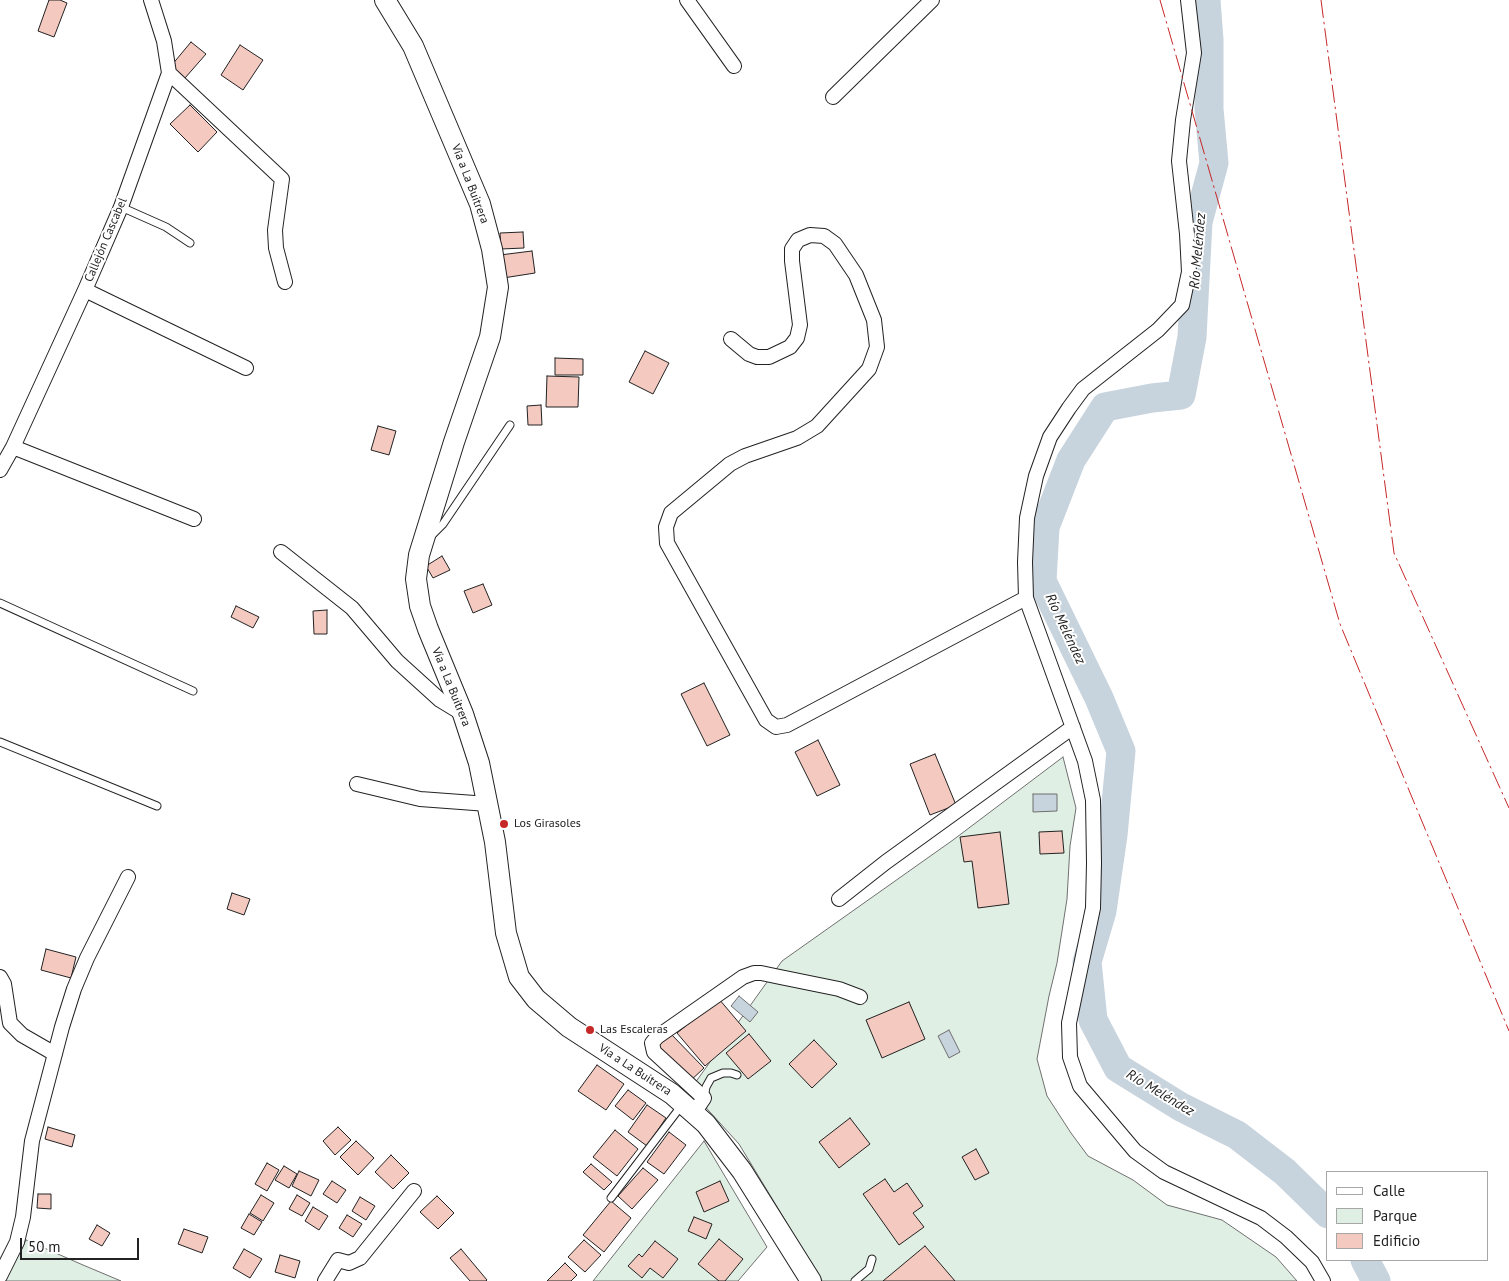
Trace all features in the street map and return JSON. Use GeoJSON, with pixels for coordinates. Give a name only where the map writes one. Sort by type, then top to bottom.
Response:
{"type":"FeatureCollection","features":[{"type":"Feature","properties":{"kind":"street","name":"Callejón Cascabel"},"geometry":{"type":"LineString","coordinates":[[0,470],[13,447],[120,206],[169,72],[164,41],[151,0]]}},
{"type":"Feature","properties":{"kind":"street","name":"Vía a La Buitrera"},"geometry":{"type":"LineString","coordinates":[[385,0],[413,46],[480,204],[492,249],[498,287],[490,337],[454,442],[419,555],[416,579],[420,606],[463,714],[479,764],[495,842],[506,932],[519,977],[536,999],[569,1027],[694,1105],[742,1171],[811,1281]]}},
{"type":"Feature","properties":{"kind":"street"},"geometry":{"type":"LineString","coordinates":[[687,0],[734,66]]}},
{"type":"Feature","properties":{"kind":"street"},"geometry":{"type":"LineString","coordinates":[[833,97],[932,0]]}},
{"type":"Feature","properties":{"kind":"street"},"geometry":{"type":"LineString","coordinates":[[1188,0],[1194,53],[1183,120],[1179,161],[1189,272],[1182,305],[1158,330],[1083,389],[1050,437],[1036,476],[1027,518],[1026,598],[1085,761],[1093,800],[1093,908],[1069,1023],[1070,1057],[1080,1086],[1134,1151],[1164,1172],[1261,1218],[1286,1237],[1312,1262],[1323,1281]]}},
{"type":"Feature","properties":{"kind":"street"},"geometry":{"type":"LineString","coordinates":[[169,72],[282,178],[276,230],[276,248],[285,282]]}},
{"type":"Feature","properties":{"kind":"street"},"geometry":{"type":"LineString","coordinates":[[731,340],[750,354],[757,357],[769,357],[790,347],[797,338],[800,325],[792,250],[798,240],[810,235],[824,236],[835,244],[856,275],[874,320],[877,347],[869,369],[817,426],[797,438],[745,456],[730,464],[671,513],[666,527],[667,543],[766,720],[776,727],[787,725],[1026,598]]}},
{"type":"Feature","properties":{"kind":"street"},"geometry":{"type":"LineString","coordinates":[[84,290],[246,368]]}},
{"type":"Feature","properties":{"kind":"street"},"geometry":{"type":"LineString","coordinates":[[13,447],[44,461],[194,519]]}},
{"type":"Feature","properties":{"kind":"street"},"geometry":{"type":"LineString","coordinates":[[281,552],[352,608],[397,661],[440,700],[463,714]]}},
{"type":"Feature","properties":{"kind":"street"},"geometry":{"type":"LineString","coordinates":[[839,899],[886,862],[1073,727]]}},
{"type":"Feature","properties":{"kind":"street"},"geometry":{"type":"LineString","coordinates":[[357,784],[420,799],[488,804]]}},
{"type":"Feature","properties":{"kind":"street"},"geometry":{"type":"LineString","coordinates":[[0,1276],[17,1242],[21,1226],[32,1141],[54,1054],[74,989],[87,958],[128,876]]}},
{"type":"Feature","properties":{"kind":"street"},"geometry":{"type":"LineString","coordinates":[[694,1105],[654,1052],[652,1043],[657,1037],[743,977],[761,973],[839,989],[860,997]]}},
{"type":"Feature","properties":{"kind":"street"},"geometry":{"type":"LineString","coordinates":[[0,977],[4,984],[10,1023],[22,1035],[54,1054]]}},
{"type":"Feature","properties":{"kind":"street"},"geometry":{"type":"LineString","coordinates":[[325,1281],[338,1260],[349,1263],[360,1258],[414,1191]]}},
{"type":"Feature","properties":{"kind":"lane"},"geometry":{"type":"LineString","coordinates":[[120,206],[166,228],[190,243]]}},
{"type":"Feature","properties":{"kind":"lane"},"geometry":{"type":"LineString","coordinates":[[424,543],[443,524],[510,425]]}},
{"type":"Feature","properties":{"kind":"lane"},"geometry":{"type":"LineString","coordinates":[[0,603],[193,691]]}},
{"type":"Feature","properties":{"kind":"lane"},"geometry":{"type":"LineString","coordinates":[[0,742],[157,806]]}},
{"type":"Feature","properties":{"kind":"lane"},"geometry":{"type":"LineString","coordinates":[[611,1198],[648,1151],[694,1105],[710,1078],[723,1073],[737,1075]]}},
{"type":"Feature","properties":{"kind":"lane"},"geometry":{"type":"LineString","coordinates":[[855,1281],[869,1269],[872,1259]]}},
{"type":"Feature","properties":{"kind":"green space"},"geometry":{"type":"Polygon","coordinates":[[[1063,757],[1076,808],[1070,846],[1067,899],[1057,963],[1037,1059],[1047,1096],[1088,1156],[1133,1180],[1167,1205],[1222,1220],[1276,1257],[1297,1281],[822,1281],[739,1144],[690,1090],[782,961],[953,840],[1063,757]]]}},
{"type":"Feature","properties":{"kind":"green space"},"geometry":{"type":"Polygon","coordinates":[[[704,1141],[767,1247],[738,1281],[593,1281],[704,1141]]]}},
{"type":"Feature","properties":{"kind":"green space"},"geometry":{"type":"Polygon","coordinates":[[[26,1240],[83,1265],[121,1281],[5,1281],[26,1240]]]}},
{"type":"Feature","properties":{"kind":"shaded area"},"geometry":{"type":"Polygon","coordinates":[[[1033,794],[1057,794],[1057,811],[1033,812],[1033,794]]]}},
{"type":"Feature","properties":{"kind":"shaded area"},"geometry":{"type":"Polygon","coordinates":[[[739,996],[758,1012],[750,1022],[731,1006],[739,996]]]}},
{"type":"Feature","properties":{"kind":"shaded area"},"geometry":{"type":"Polygon","coordinates":[[[949,1030],[960,1052],[949,1058],[938,1036],[949,1030]]]}},
{"type":"Feature","properties":{"kind":"building"},"geometry":{"type":"Polygon","coordinates":[[[49,0],[60,0],[67,3],[54,37],[38,31],[49,0]]]}},
{"type":"Feature","properties":{"kind":"building"},"geometry":{"type":"Polygon","coordinates":[[[191,42],[206,54],[185,78],[171,66],[191,42]]]}},
{"type":"Feature","properties":{"kind":"building"},"geometry":{"type":"Polygon","coordinates":[[[240,45],[263,60],[243,90],[221,75],[240,45]]]}},
{"type":"Feature","properties":{"kind":"building"},"geometry":{"type":"Polygon","coordinates":[[[190,105],[217,132],[198,152],[170,124],[190,105]]]}},
{"type":"Feature","properties":{"kind":"building"},"geometry":{"type":"Polygon","coordinates":[[[523,232],[524,248],[501,249],[500,233],[523,232]]]}},
{"type":"Feature","properties":{"kind":"building"},"geometry":{"type":"Polygon","coordinates":[[[532,251],[535,273],[503,278],[500,255],[532,251]]]}},
{"type":"Feature","properties":{"kind":"building"},"geometry":{"type":"Polygon","coordinates":[[[645,351],[669,363],[653,394],[629,382],[645,351]]]}},
{"type":"Feature","properties":{"kind":"building"},"geometry":{"type":"Polygon","coordinates":[[[555,358],[583,359],[583,375],[555,375],[555,358]]]}},
{"type":"Feature","properties":{"kind":"building"},"geometry":{"type":"Polygon","coordinates":[[[547,376],[579,377],[578,407],[546,407],[547,376]]]}},
{"type":"Feature","properties":{"kind":"building"},"geometry":{"type":"Polygon","coordinates":[[[541,405],[542,425],[528,425],[527,406],[541,405]]]}},
{"type":"Feature","properties":{"kind":"building"},"geometry":{"type":"Polygon","coordinates":[[[378,426],[396,431],[389,455],[371,450],[378,426]]]}},
{"type":"Feature","properties":{"kind":"building"},"geometry":{"type":"Polygon","coordinates":[[[442,556],[450,570],[433,578],[426,566],[442,556]]]}},
{"type":"Feature","properties":{"kind":"building"},"geometry":{"type":"Polygon","coordinates":[[[483,584],[492,605],[473,613],[464,591],[483,584]]]}},
{"type":"Feature","properties":{"kind":"building"},"geometry":{"type":"Polygon","coordinates":[[[236,606],[259,617],[253,628],[231,617],[236,606]]]}},
{"type":"Feature","properties":{"kind":"building"},"geometry":{"type":"Polygon","coordinates":[[[327,610],[327,634],[314,634],[313,611],[327,610]]]}},
{"type":"Feature","properties":{"kind":"building"},"geometry":{"type":"Polygon","coordinates":[[[704,683],[730,735],[707,746],[681,694],[704,683]]]}},
{"type":"Feature","properties":{"kind":"building"},"geometry":{"type":"Polygon","coordinates":[[[818,740],[840,785],[817,796],[795,752],[818,740]]]}},
{"type":"Feature","properties":{"kind":"building"},"geometry":{"type":"Polygon","coordinates":[[[935,754],[956,805],[930,815],[910,764],[935,754]]]}},
{"type":"Feature","properties":{"kind":"building"},"geometry":{"type":"Polygon","coordinates":[[[1062,831],[1064,853],[1040,854],[1039,832],[1062,831]]]}},
{"type":"Feature","properties":{"kind":"building"},"geometry":{"type":"Polygon","coordinates":[[[1000,832],[1009,904],[978,908],[972,861],[964,862],[960,837],[1000,832]]]}},
{"type":"Feature","properties":{"kind":"building"},"geometry":{"type":"Polygon","coordinates":[[[232,893],[250,899],[244,915],[227,909],[232,893]]]}},
{"type":"Feature","properties":{"kind":"building"},"geometry":{"type":"Polygon","coordinates":[[[46,949],[76,957],[71,978],[41,970],[46,949]]]}},
{"type":"Feature","properties":{"kind":"building"},"geometry":{"type":"Polygon","coordinates":[[[719,999],[746,1031],[705,1066],[677,1033],[719,999]]]}},
{"type":"Feature","properties":{"kind":"building"},"geometry":{"type":"Polygon","coordinates":[[[909,1002],[925,1039],[882,1058],[866,1020],[909,1002]]]}},
{"type":"Feature","properties":{"kind":"building"},"geometry":{"type":"Polygon","coordinates":[[[670,1033],[704,1068],[688,1083],[654,1047],[670,1033]]]}},
{"type":"Feature","properties":{"kind":"building"},"geometry":{"type":"Polygon","coordinates":[[[749,1034],[771,1061],[748,1079],[726,1053],[749,1034]]]}},
{"type":"Feature","properties":{"kind":"building"},"geometry":{"type":"Polygon","coordinates":[[[814,1040],[837,1064],[812,1088],[789,1064],[814,1040]]]}},
{"type":"Feature","properties":{"kind":"building"},"geometry":{"type":"Polygon","coordinates":[[[597,1065],[624,1084],[606,1110],[578,1091],[597,1065]]]}},
{"type":"Feature","properties":{"kind":"building"},"geometry":{"type":"Polygon","coordinates":[[[628,1090],[646,1103],[633,1120],[615,1106],[628,1090]]]}},
{"type":"Feature","properties":{"kind":"building"},"geometry":{"type":"Polygon","coordinates":[[[647,1105],[666,1118],[647,1146],[628,1132],[647,1105]]]}},
{"type":"Feature","properties":{"kind":"building"},"geometry":{"type":"Polygon","coordinates":[[[850,1118],[870,1144],[839,1168],[819,1142],[850,1118]]]}},
{"type":"Feature","properties":{"kind":"building"},"geometry":{"type":"Polygon","coordinates":[[[48,1127],[75,1135],[72,1147],[45,1139],[48,1127]]]}},
{"type":"Feature","properties":{"kind":"building"},"geometry":{"type":"Polygon","coordinates":[[[338,1127],[351,1140],[335,1155],[323,1141],[338,1127]]]}},
{"type":"Feature","properties":{"kind":"building"},"geometry":{"type":"Polygon","coordinates":[[[615,1130],[638,1149],[617,1176],[593,1157],[615,1130]]]}},
{"type":"Feature","properties":{"kind":"building"},"geometry":{"type":"Polygon","coordinates":[[[669,1132],[686,1145],[664,1174],[647,1162],[669,1132]]]}},
{"type":"Feature","properties":{"kind":"building"},"geometry":{"type":"Polygon","coordinates":[[[356,1141],[374,1158],[358,1175],[340,1157],[356,1141]]]}},
{"type":"Feature","properties":{"kind":"building"},"geometry":{"type":"Polygon","coordinates":[[[976,1149],[989,1173],[975,1180],[962,1157],[976,1149]]]}},
{"type":"Feature","properties":{"kind":"building"},"geometry":{"type":"Polygon","coordinates":[[[391,1155],[409,1173],[393,1189],[375,1172],[391,1155]]]}},
{"type":"Feature","properties":{"kind":"building"},"geometry":{"type":"Polygon","coordinates":[[[267,1163],[279,1170],[267,1191],[255,1184],[267,1163]]]}},
{"type":"Feature","properties":{"kind":"building"},"geometry":{"type":"Polygon","coordinates":[[[591,1164],[612,1182],[604,1190],[583,1172],[591,1164]]]}},
{"type":"Feature","properties":{"kind":"building"},"geometry":{"type":"Polygon","coordinates":[[[284,1166],[297,1174],[289,1188],[275,1180],[284,1166]]]}},
{"type":"Feature","properties":{"kind":"building"},"geometry":{"type":"Polygon","coordinates":[[[643,1168],[658,1180],[632,1209],[618,1196],[643,1168]]]}},
{"type":"Feature","properties":{"kind":"building"},"geometry":{"type":"Polygon","coordinates":[[[299,1171],[319,1180],[311,1196],[292,1186],[299,1171]]]}},
{"type":"Feature","properties":{"kind":"building"},"geometry":{"type":"Polygon","coordinates":[[[885,1179],[894,1192],[907,1183],[923,1206],[913,1213],[924,1227],[899,1245],[863,1194],[885,1179]]]}},
{"type":"Feature","properties":{"kind":"building"},"geometry":{"type":"Polygon","coordinates":[[[332,1181],[346,1190],[337,1203],[323,1194],[332,1181]]]}},
{"type":"Feature","properties":{"kind":"building"},"geometry":{"type":"Polygon","coordinates":[[[720,1181],[729,1201],[704,1212],[696,1192],[720,1181]]]}},
{"type":"Feature","properties":{"kind":"building"},"geometry":{"type":"Polygon","coordinates":[[[38,1194],[51,1194],[51,1209],[37,1208],[38,1194]]]}},
{"type":"Feature","properties":{"kind":"building"},"geometry":{"type":"Polygon","coordinates":[[[261,1195],[274,1203],[263,1221],[250,1213],[261,1195]]]}},
{"type":"Feature","properties":{"kind":"building"},"geometry":{"type":"Polygon","coordinates":[[[297,1195],[310,1203],[302,1216],[289,1209],[297,1195]]]}},
{"type":"Feature","properties":{"kind":"building"},"geometry":{"type":"Polygon","coordinates":[[[437,1196],[454,1213],[438,1229],[420,1212],[437,1196]]]}},
{"type":"Feature","properties":{"kind":"building"},"geometry":{"type":"Polygon","coordinates":[[[360,1197],[375,1206],[366,1220],[352,1211],[360,1197]]]}},
{"type":"Feature","properties":{"kind":"building"},"geometry":{"type":"Polygon","coordinates":[[[611,1201],[631,1218],[604,1252],[583,1235],[611,1201]]]}},
{"type":"Feature","properties":{"kind":"building"},"geometry":{"type":"Polygon","coordinates":[[[313,1207],[328,1216],[319,1230],[305,1221],[313,1207]]]}},
{"type":"Feature","properties":{"kind":"building"},"geometry":{"type":"Polygon","coordinates":[[[249,1214],[262,1222],[254,1235],[241,1228],[249,1214]]]}},
{"type":"Feature","properties":{"kind":"building"},"geometry":{"type":"Polygon","coordinates":[[[347,1215],[362,1224],[353,1237],[339,1228],[347,1215]]]}},
{"type":"Feature","properties":{"kind":"building"},"geometry":{"type":"Polygon","coordinates":[[[694,1217],[712,1224],[706,1239],[688,1231],[694,1217]]]}},
{"type":"Feature","properties":{"kind":"building"},"geometry":{"type":"Polygon","coordinates":[[[97,1225],[110,1233],[102,1246],[89,1239],[97,1225]]]}},
{"type":"Feature","properties":{"kind":"building"},"geometry":{"type":"Polygon","coordinates":[[[184,1229],[208,1237],[202,1253],[178,1244],[184,1229]]]}},
{"type":"Feature","properties":{"kind":"building"},"geometry":{"type":"Polygon","coordinates":[[[719,1239],[743,1259],[725,1281],[719,1281],[698,1264],[719,1239]]]}},
{"type":"Feature","properties":{"kind":"building"},"geometry":{"type":"Polygon","coordinates":[[[584,1240],[601,1255],[585,1272],[568,1257],[584,1240]]]}},
{"type":"Feature","properties":{"kind":"building"},"geometry":{"type":"Polygon","coordinates":[[[655,1241],[678,1259],[663,1278],[650,1268],[642,1278],[628,1266],[639,1254],[642,1257],[655,1241]]]}},
{"type":"Feature","properties":{"kind":"building"},"geometry":{"type":"Polygon","coordinates":[[[925,1246],[955,1281],[883,1281],[925,1246]]]}},
{"type":"Feature","properties":{"kind":"building"},"geometry":{"type":"Polygon","coordinates":[[[244,1249],[262,1259],[250,1278],[233,1268],[244,1249]]]}},
{"type":"Feature","properties":{"kind":"building"},"geometry":{"type":"Polygon","coordinates":[[[461,1249],[486,1281],[470,1281],[450,1258],[461,1249]]]}},
{"type":"Feature","properties":{"kind":"building"},"geometry":{"type":"Polygon","coordinates":[[[280,1255],[300,1261],[295,1278],[275,1272],[280,1255]]]}},
{"type":"Feature","properties":{"kind":"building"},"geometry":{"type":"Polygon","coordinates":[[[565,1263],[577,1275],[571,1281],[547,1281],[565,1263]]]}},
{"type":"Feature","properties":{"kind":"waterway","name":"Río Meléndez"},"geometry":{"type":"LineString","coordinates":[[1206,0],[1209,40],[1209,109],[1214,163],[1198,222],[1192,337],[1181,395],[1152,398],[1105,407],[1071,460],[1045,527],[1042,581],[1099,698],[1121,751],[1113,835],[1102,911],[1087,962],[1093,1020],[1118,1068],[1181,1107],[1237,1135],[1285,1172],[1326,1212]]}},
{"type":"Feature","properties":{"kind":"waterway","name":"Río Meléndez"},"geometry":{"type":"LineString","coordinates":[[1366,1261],[1376,1281]]}},
{"type":"Feature","properties":{"kind":"power"},"geometry":{"type":"LineString","coordinates":[[1160,0],[1340,624],[1509,1031]]}},
{"type":"Feature","properties":{"kind":"power"},"geometry":{"type":"LineString","coordinates":[[1321,0],[1394,553],[1509,808]]}},
{"type":"Feature","properties":{"kind":"place","name":"Los Girasoles"},"geometry":{"type":"Point","coordinates":[504,824]}},
{"type":"Feature","properties":{"kind":"place","name":"Las Escaleras"},"geometry":{"type":"Point","coordinates":[590,1030]}}]}
